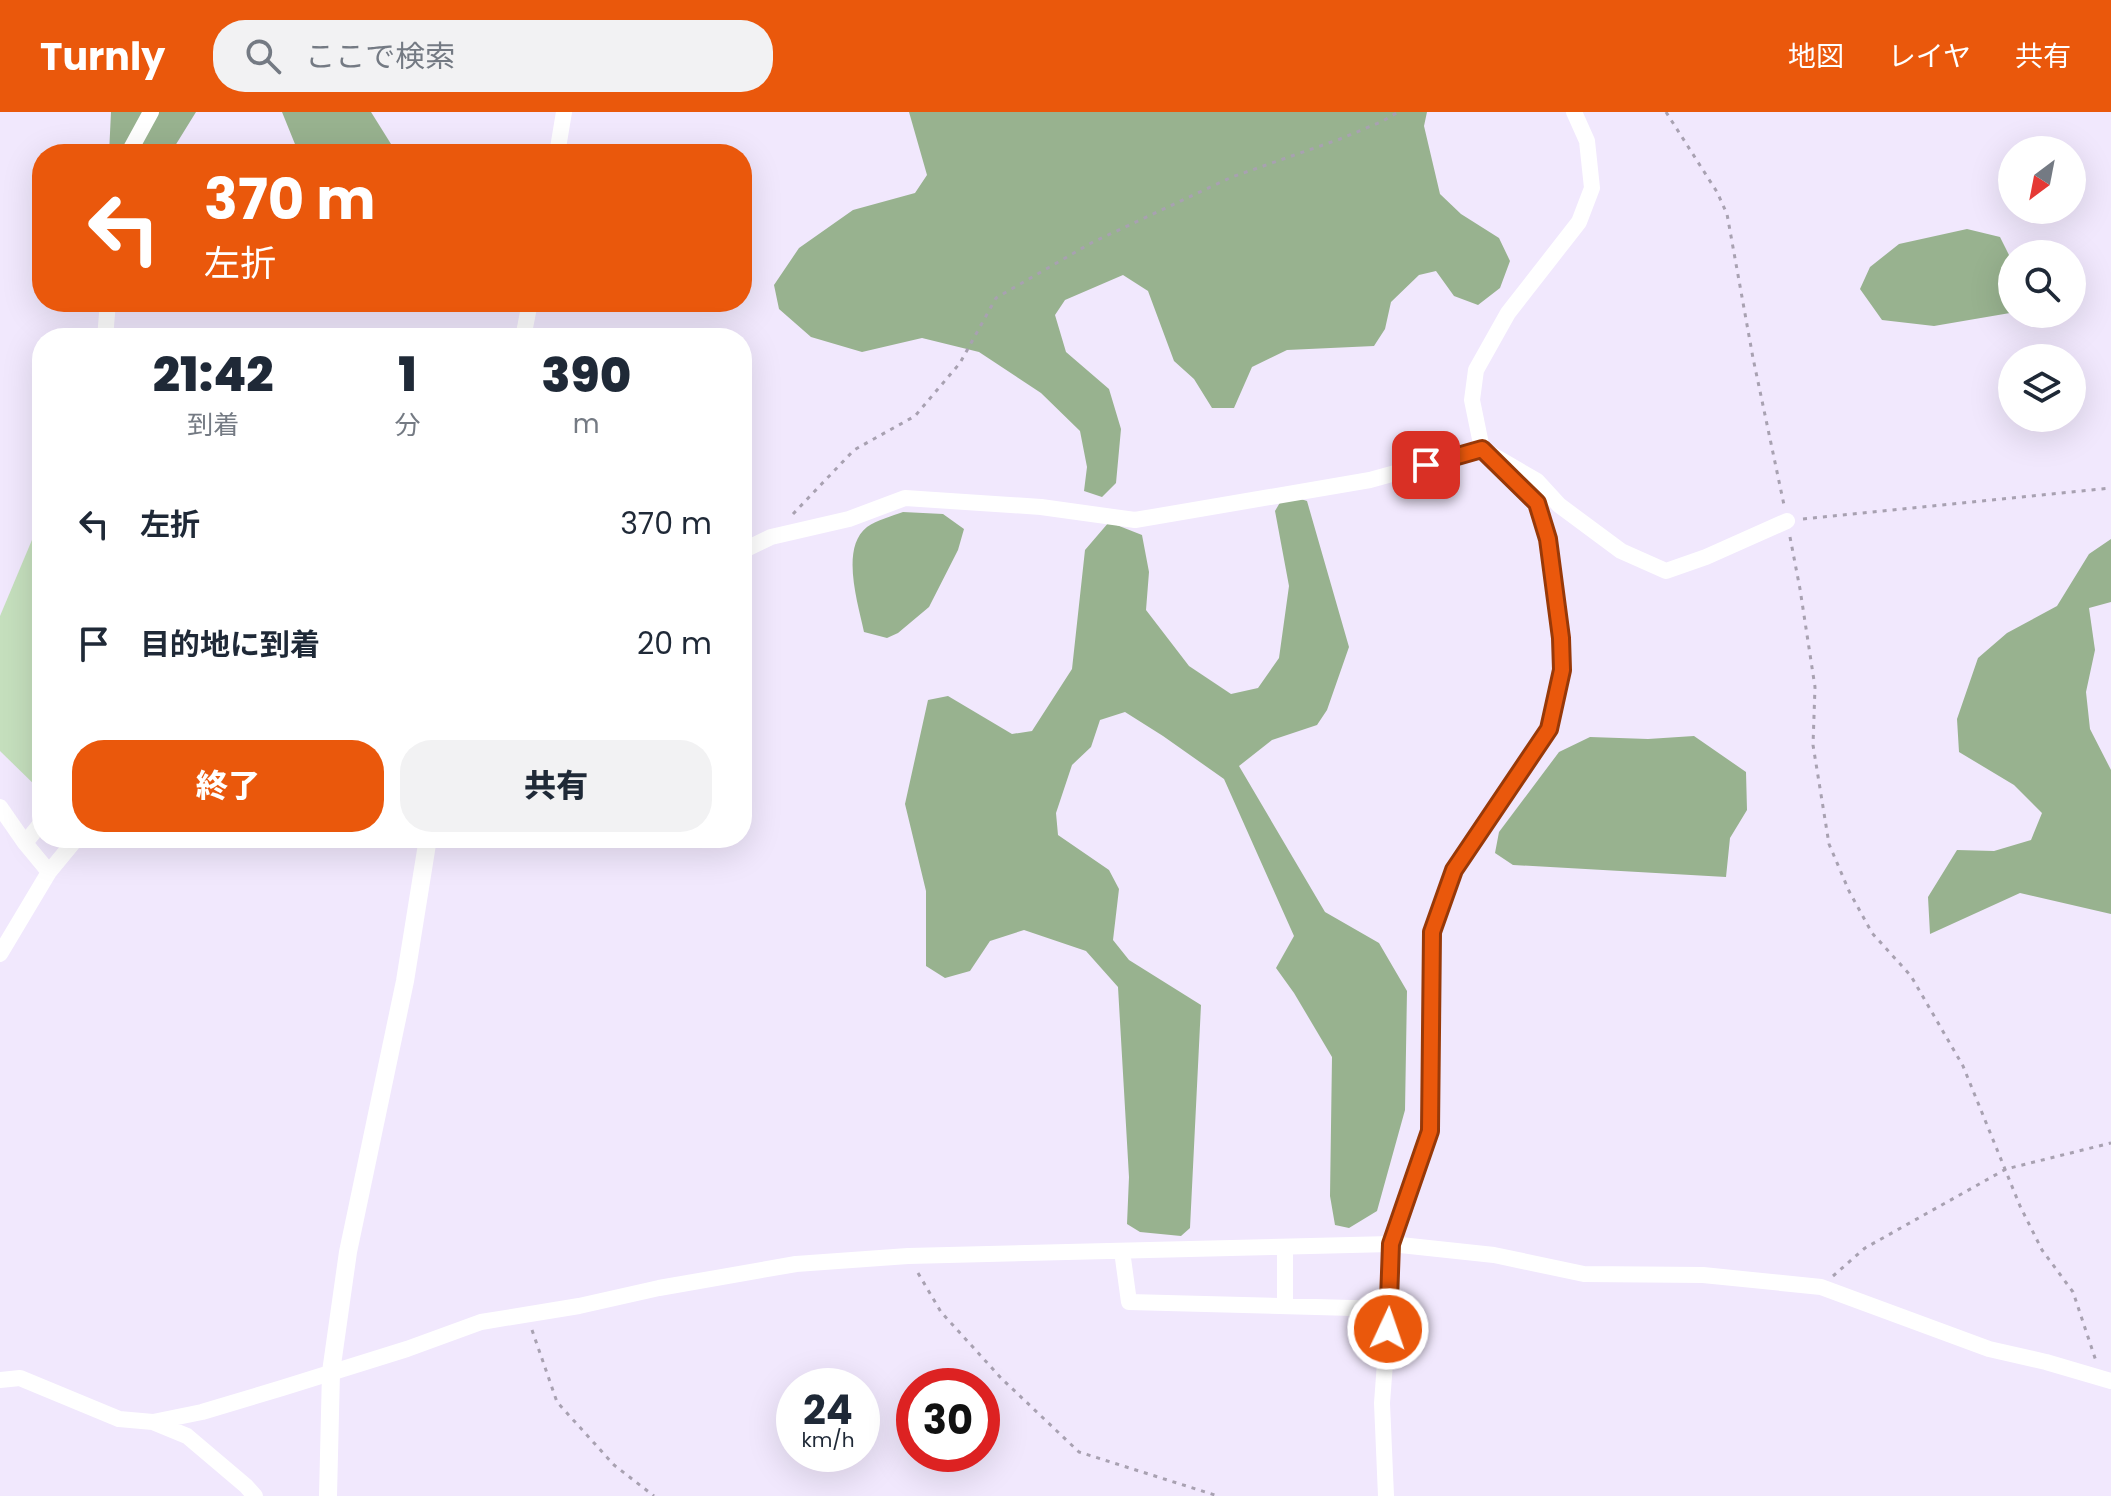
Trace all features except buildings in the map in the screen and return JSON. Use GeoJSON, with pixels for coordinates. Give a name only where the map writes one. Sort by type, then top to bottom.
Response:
{"type":"FeatureCollection","features":[{"type":"Feature","properties":{"kind":"street"},"geometry":{"type":"LineString","coordinates":[[133,144],[151,112]]}},
{"type":"Feature","properties":{"kind":"street"},"geometry":{"type":"LineString","coordinates":[[559,144],[564,112]]}},
{"type":"Feature","properties":{"kind":"street"},"geometry":{"type":"LineString","coordinates":[[1386,1496],[1382,1403],[1391,1244],[1430,1131],[1432,932],[1454,870],[1549,729],[1562,670],[1561,638],[1548,539],[1537,503],[1482,449],[1472,400],[1476,370],[1508,313],[1579,222],[1592,188],[1587,141],[1574,112]]}},
{"type":"Feature","properties":{"kind":"street"},"geometry":{"type":"LineString","coordinates":[[752,546],[771,537],[849,519],[905,498],[1041,507],[1135,520],[1370,480],[1482,449],[1537,481],[1559,505],[1621,551],[1666,571],[1787,521]]}},
{"type":"Feature","properties":{"kind":"street"},"geometry":{"type":"LineString","coordinates":[[0,807],[49,872]]}},
{"type":"Feature","properties":{"kind":"street"},"geometry":{"type":"LineString","coordinates":[[25,843],[32,834]]}},
{"type":"Feature","properties":{"kind":"street"},"geometry":{"type":"LineString","coordinates":[[0,954],[49,872],[69,848]]}},
{"type":"Feature","properties":{"kind":"street"},"geometry":{"type":"LineString","coordinates":[[328,1496],[331,1372],[348,1252],[405,981],[426,848]]}},
{"type":"Feature","properties":{"kind":"street"},"geometry":{"type":"LineString","coordinates":[[0,1380],[20,1378],[119,1419],[153,1422],[202,1412],[407,1349],[481,1322],[796,1264],[908,1256],[1391,1244],[1494,1255],[1584,1274],[1703,1275],[1821,1287],[1989,1349],[2107,1380]]}},
{"type":"Feature","properties":{"kind":"street"},"geometry":{"type":"LineString","coordinates":[[1285,1247],[1285,1306]]}},
{"type":"Feature","properties":{"kind":"street"},"geometry":{"type":"LineString","coordinates":[[1122,1251],[1129,1302],[1389,1309]]}},
{"type":"Feature","properties":{"kind":"street"},"geometry":{"type":"LineString","coordinates":[[153,1422],[187,1436],[255,1496]]}},
{"type":"Feature","properties":{"kind":"path"},"geometry":{"type":"LineString","coordinates":[[792,515],[854,450],[915,416],[960,363],[996,298],[1093,242],[1232,177],[1340,139],[1398,112]]}},
{"type":"Feature","properties":{"kind":"path"},"geometry":{"type":"LineString","coordinates":[[1666,112],[1717,192],[1727,214],[1800,589],[1815,687],[1813,745],[1829,844],[1849,891],[1872,933],[1911,976],[1963,1066],[2020,1206],[2042,1250],[2073,1292],[2107,1380]]}},
{"type":"Feature","properties":{"kind":"path"},"geometry":{"type":"LineString","coordinates":[[1787,521],[2111,488]]}},
{"type":"Feature","properties":{"kind":"path"},"geometry":{"type":"LineString","coordinates":[[1821,1287],[1865,1248],[2006,1169],[2111,1143]]}},
{"type":"Feature","properties":{"kind":"path"},"geometry":{"type":"LineString","coordinates":[[908,1256],[941,1312],[1001,1378],[1079,1452],[1218,1496]]}},
{"type":"Feature","properties":{"kind":"path"},"geometry":{"type":"LineString","coordinates":[[526,1314],[557,1402],[614,1465],[654,1496]]}},
{"type":"Feature","properties":{"kind":"green space"},"geometry":{"type":"Polygon","coordinates":[[[111,112],[196,112],[176,144],[109,144],[111,112]]]}},
{"type":"Feature","properties":{"kind":"green space"},"geometry":{"type":"Polygon","coordinates":[[[282,112],[371,112],[391,144],[295,144],[282,112]]]}},
{"type":"Feature","properties":{"kind":"green space"},"geometry":{"type":"Polygon","coordinates":[[[909,112],[1427,112],[1424,126],[1440,194],[1461,214],[1499,238],[1510,261],[1500,288],[1478,305],[1454,296],[1436,271],[1419,275],[1391,302],[1385,329],[1374,346],[1287,350],[1252,367],[1234,408],[1212,408],[1194,379],[1174,361],[1148,291],[1123,275],[1065,300],[1055,315],[1066,352],[1109,389],[1121,429],[1116,483],[1102,497],[1084,491],[1087,467],[1080,431],[1041,393],[979,352],[922,338],[862,352],[811,337],[779,309],[774,285],[799,248],[853,210],[915,193],[927,175],[909,112]]]}},
{"type":"Feature","properties":{"kind":"green space"},"geometry":{"type":"Polygon","coordinates":[[[1967,229],[2000,237],[1998,315],[1934,326],[1882,320],[1860,289],[1870,267],[1899,244],[1967,229]]]}},
{"type":"Feature","properties":{"kind":"green space"},"geometry":{"type":"Polygon","coordinates":[[[1285,494],[1307,501],[1349,647],[1327,710],[1317,725],[1272,740],[1239,766],[1325,912],[1379,943],[1407,991],[1405,1110],[1377,1211],[1349,1228],[1335,1225],[1330,1196],[1332,1057],[1276,968],[1294,936],[1224,779],[1125,712],[1100,720],[1091,747],[1072,765],[1056,813],[1058,835],[1109,870],[1119,889],[1113,940],[1129,960],[1201,1005],[1190,1228],[1181,1236],[1140,1232],[1127,1224],[1129,1177],[1118,987],[1086,951],[1024,930],[990,941],[970,971],[945,978],[926,966],[926,891],[905,804],[928,700],[948,696],[1012,734],[1032,731],[1072,669],[1085,550],[1109,522],[1142,535],[1149,572],[1146,610],[1189,666],[1231,694],[1258,688],[1279,658],[1289,586],[1275,511],[1285,494]]]}},
{"type":"Feature","properties":{"kind":"green space"},"geometry":{"type":"Polygon","coordinates":[[[903,512],[943,514],[964,529],[958,550],[929,607],[898,633],[887,638],[864,632],[853,576],[854,548],[867,527],[903,512]]]}},
{"type":"Feature","properties":{"kind":"green space"},"geometry":{"type":"Polygon","coordinates":[[[2111,539],[2111,602],[2089,608],[2095,650],[2086,692],[2090,729],[2111,770],[2111,914],[2020,893],[1930,934],[1928,897],[1957,850],[1994,851],[2031,840],[2042,813],[2014,785],[1959,752],[1957,719],[1978,658],[2007,633],[2057,606],[2089,554],[2111,539]]]}},
{"type":"Feature","properties":{"kind":"green space"},"geometry":{"type":"Polygon","coordinates":[[[32,540],[32,782],[0,751],[0,616],[32,540]]]}},
{"type":"Feature","properties":{"kind":"green space"},"geometry":{"type":"Polygon","coordinates":[[[1694,736],[1746,772],[1747,810],[1730,838],[1726,877],[1513,865],[1495,853],[1499,832],[1559,752],[1590,737],[1648,739],[1694,736]]]}},
{"type":"Feature","properties":{"kind":"route"},"geometry":{"type":"LineString","coordinates":[[1388,1329],[1391,1244],[1430,1131],[1432,932],[1454,870],[1549,729],[1562,670],[1561,638],[1548,539],[1537,503],[1482,449],[1426,465]]}}]}
